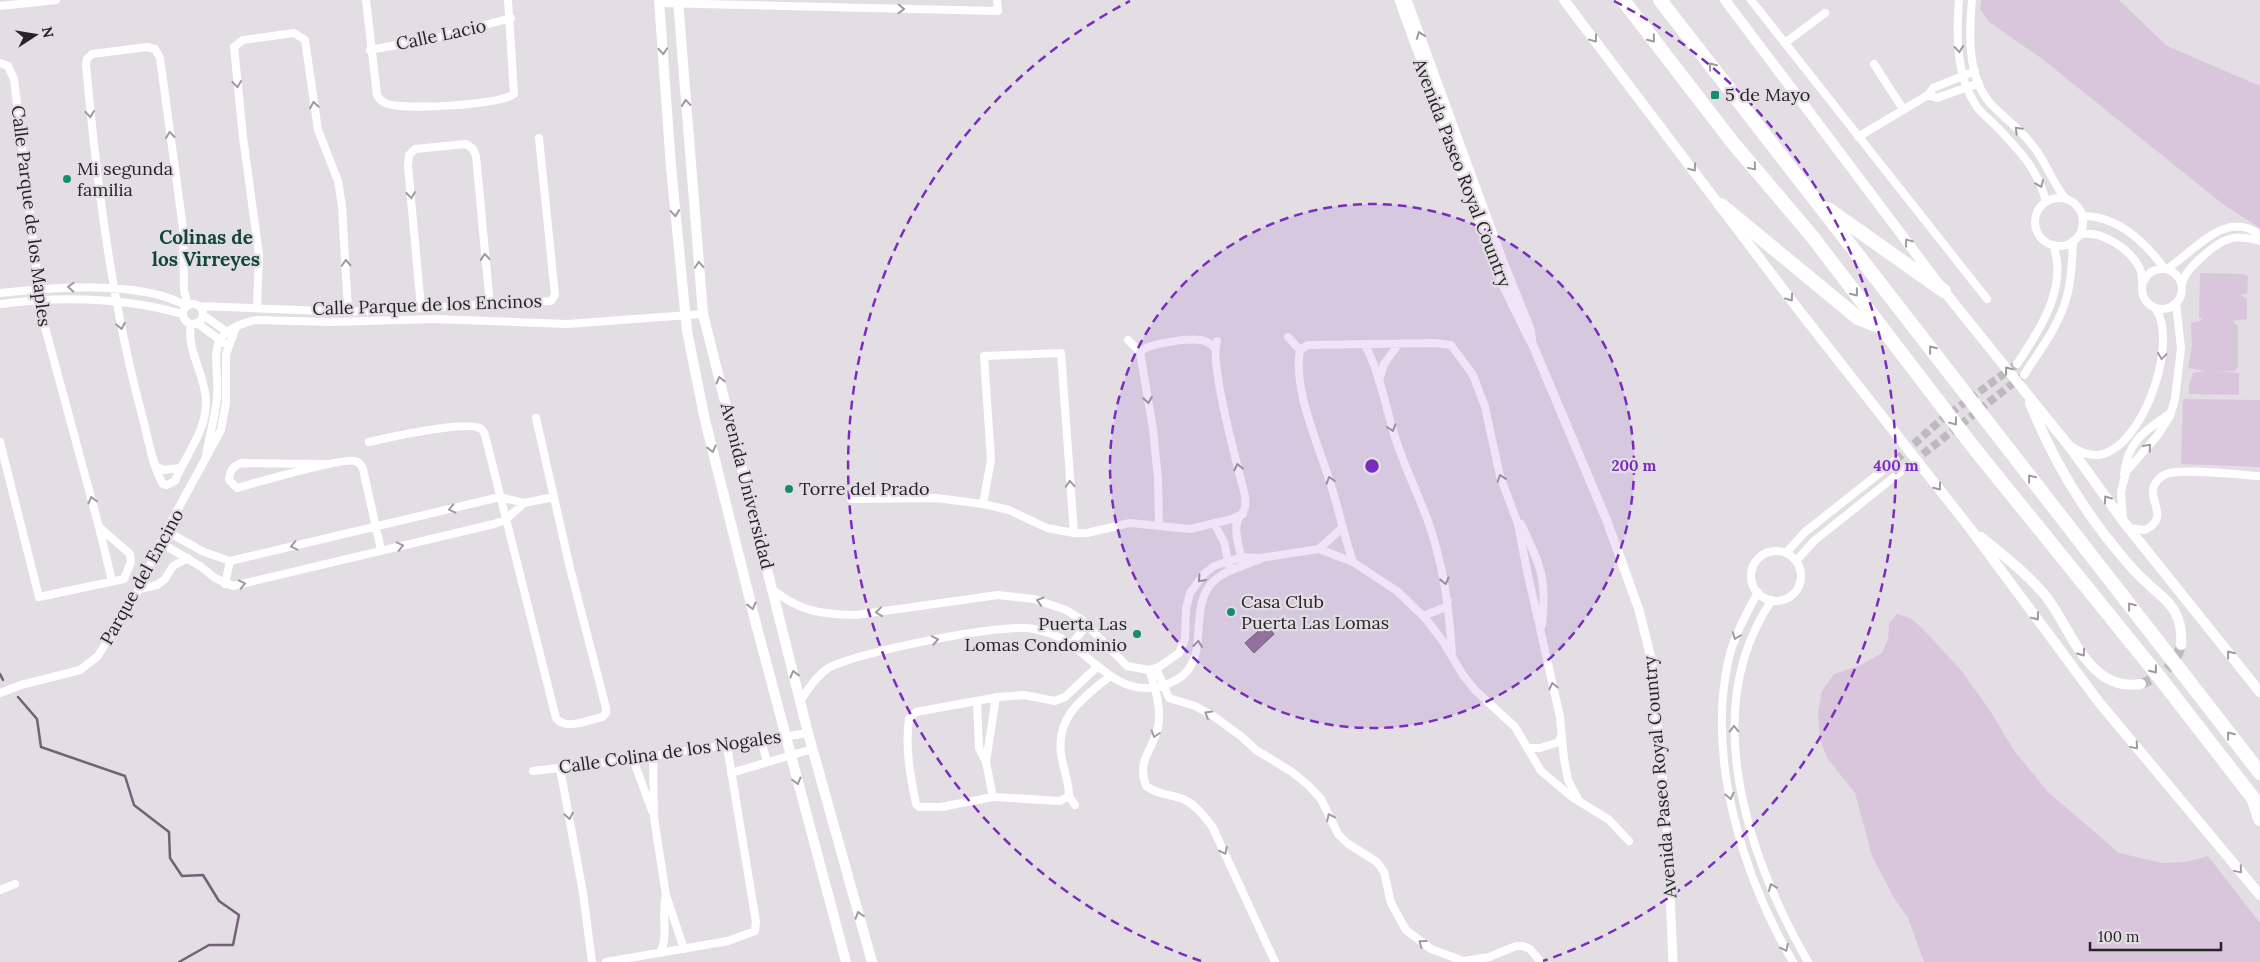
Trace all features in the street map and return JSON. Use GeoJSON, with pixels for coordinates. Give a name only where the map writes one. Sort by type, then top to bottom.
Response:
{"type":"FeatureCollection","features":[{"type":"Feature","properties":{"kind":"highway"},"geometry":{"type":"LineString","coordinates":[[1623,0],[1733,143],[1811,236],[1974,448],[2160,678],[2257,803],[2260,819]]}},
{"type":"Feature","properties":{"kind":"highway"},"geometry":{"type":"LineString","coordinates":[[1660,0],[2260,773]]}},
{"type":"Feature","properties":{"kind":"highway"},"geometry":{"type":"LineString","coordinates":[[1817,201],[1944,291]]}},
{"type":"Feature","properties":{"kind":"highway"},"geometry":{"type":"LineString","coordinates":[[1721,205],[1858,318],[1882,327]]}},
{"type":"Feature","properties":{"kind":"main road"},"geometry":{"type":"LineString","coordinates":[[1564,0],[1798,309],[1969,528],[2098,701],[2260,895]]}},
{"type":"Feature","properties":{"kind":"main road"},"geometry":{"type":"LineString","coordinates":[[1725,0],[1944,291],[2260,692]]}},
{"type":"Feature","properties":{"kind":"main road","name":"Avenida Universidad"},"geometry":{"type":"LineString","coordinates":[[660,1],[684,316],[705,420],[846,962]]}},
{"type":"Feature","properties":{"kind":"main road","name":"Avenida Universidad"},"geometry":{"type":"LineString","coordinates":[[678,1],[703,314],[774,590],[812,749],[872,962]]}},
{"type":"Feature","properties":{"kind":"main road"},"geometry":{"type":"LineString","coordinates":[[2025,392],[2042,434],[2071,487],[2091,517],[2120,555],[2146,582],[2167,600],[2175,612],[2182,633],[2181,645]]}},
{"type":"Feature","properties":{"kind":"main road"},"geometry":{"type":"LineString","coordinates":[[1969,528],[2010,560],[2045,595],[2090,665],[2111,680],[2126,685],[2141,684]]}},
{"type":"Feature","properties":{"kind":"street"},"geometry":{"type":"LineString","coordinates":[[0,6],[56,0]]}},
{"type":"Feature","properties":{"kind":"street"},"geometry":{"type":"LineString","coordinates":[[366,0],[370,50],[377,95],[381,101],[390,105],[420,106],[474,104],[514,94],[511,18],[508,0]]}},
{"type":"Feature","properties":{"kind":"street"},"geometry":{"type":"LineString","coordinates":[[660,1],[998,11],[997,0]]}},
{"type":"Feature","properties":{"kind":"street"},"geometry":{"type":"LineString","coordinates":[[1751,0],[1987,299]]}},
{"type":"Feature","properties":{"kind":"street"},"geometry":{"type":"LineString","coordinates":[[1959,0],[1957,24],[1962,75],[1966,88],[1978,108],[2027,159],[2042,187],[2046,202]]}},
{"type":"Feature","properties":{"kind":"street"},"geometry":{"type":"LineString","coordinates":[[1972,0],[1971,45],[1979,84],[1989,101],[2033,145],[2064,198]]}},
{"type":"Feature","properties":{"kind":"street","name":"Avenida Paseo Royal Country"},"geometry":{"type":"LineString","coordinates":[[1405,1],[1524,332],[1532,343],[1607,521],[1639,610],[1651,658],[1667,826],[1673,962]]}},
{"type":"Feature","properties":{"kind":"street"},"geometry":{"type":"LineString","coordinates":[[1785,43],[1825,13]]}},
{"type":"Feature","properties":{"kind":"street","name":"Calle Lacio"},"geometry":{"type":"LineString","coordinates":[[370,50],[439,37],[511,18]]}},
{"type":"Feature","properties":{"kind":"street"},"geometry":{"type":"LineString","coordinates":[[257,307],[258,255],[233,54],[234,47],[243,40],[294,32],[305,40],[318,130],[338,181],[342,206],[348,312]]}},
{"type":"Feature","properties":{"kind":"street"},"geometry":{"type":"LineString","coordinates":[[203,315],[194,323],[190,340],[203,384],[206,402],[204,421],[175,480],[167,485],[163,484],[160,479],[136,394],[116,302],[101,209],[86,65],[87,59],[92,54],[147,47],[155,49],[160,58],[183,228],[185,320],[194,323],[228,346]]}},
{"type":"Feature","properties":{"kind":"street","name":"Calle Parque de los Maples"},"geometry":{"type":"LineString","coordinates":[[0,63],[8,66],[14,79],[42,316],[112,581]]}},
{"type":"Feature","properties":{"kind":"street"},"geometry":{"type":"LineString","coordinates":[[1874,64],[1903,108]]}},
{"type":"Feature","properties":{"kind":"street"},"geometry":{"type":"LineString","coordinates":[[1858,137],[1903,108],[1928,95],[1933,88],[1975,71]]}},
{"type":"Feature","properties":{"kind":"street"},"geometry":{"type":"LineString","coordinates":[[1928,95],[1937,98],[1979,84]]}},
{"type":"Feature","properties":{"kind":"street","name":"Calle Parque de los Encinos"},"geometry":{"type":"LineString","coordinates":[[186,308],[199,306],[257,307],[348,312],[546,303],[554,299],[556,295],[539,138]]}},
{"type":"Feature","properties":{"kind":"street"},"geometry":{"type":"LineString","coordinates":[[421,308],[408,166],[409,155],[415,149],[466,144],[473,149],[476,156],[490,305]]}},
{"type":"Feature","properties":{"kind":"street"},"geometry":{"type":"LineString","coordinates":[[2068,446],[2085,454],[2100,455],[2116,447],[2126,437],[2146,406],[2160,369],[2164,334],[2161,315],[2147,303],[2142,294],[2139,266],[2125,251],[2099,234],[2086,233],[2064,245],[2053,245],[2043,240],[2037,231],[2038,209],[2046,202],[2055,198],[2064,198],[2076,204],[2083,216],[2083,226],[2080,235]]}},
{"type":"Feature","properties":{"kind":"street"},"geometry":{"type":"LineString","coordinates":[[2083,216],[2101,218],[2133,234],[2166,268],[2174,272],[2182,284]]}},
{"type":"Feature","properties":{"kind":"street"},"geometry":{"type":"LineString","coordinates":[[2142,283],[2147,274],[2154,269],[2166,268],[2216,232],[2227,227],[2250,228],[2260,235]]}},
{"type":"Feature","properties":{"kind":"street"},"geometry":{"type":"LineString","coordinates":[[2216,232],[2222,242]]}},
{"type":"Feature","properties":{"kind":"street"},"geometry":{"type":"LineString","coordinates":[[2156,309],[2164,309],[2176,303],[2182,294],[2182,284],[2186,273],[2222,242],[2240,237],[2260,242]]}},
{"type":"Feature","properties":{"kind":"street"},"geometry":{"type":"LineString","coordinates":[[2024,375],[2052,333],[2061,315],[2071,275],[2073,241]]}},
{"type":"Feature","properties":{"kind":"street"},"geometry":{"type":"LineString","coordinates":[[2017,364],[2042,326],[2053,296],[2057,278],[2056,254],[2053,245]]}},
{"type":"Feature","properties":{"kind":"street"},"geometry":{"type":"LineString","coordinates":[[0,293],[63,286],[114,289],[157,294],[174,299],[186,308]]}},
{"type":"Feature","properties":{"kind":"street"},"geometry":{"type":"LineString","coordinates":[[0,304],[64,298],[186,308]]}},
{"type":"Feature","properties":{"kind":"street"},"geometry":{"type":"LineString","coordinates":[[2123,480],[2126,472],[2157,436],[2171,412],[2175,399],[2180,348],[2176,303]]}},
{"type":"Feature","properties":{"kind":"street"},"geometry":{"type":"LineString","coordinates":[[199,306],[203,315],[229,334]]}},
{"type":"Feature","properties":{"kind":"street","name":"Parque del Encino"},"geometry":{"type":"LineString","coordinates":[[206,456],[217,399],[216,357],[220,340],[236,327],[256,320],[331,322],[435,318],[567,324],[703,314]]}},
{"type":"Feature","properties":{"kind":"street","name":"Parque del Encino"},"geometry":{"type":"LineString","coordinates":[[0,693],[21,685],[80,670],[98,656],[139,589],[166,531],[221,430],[226,403],[229,334]]}},
{"type":"Feature","properties":{"kind":"street"},"geometry":{"type":"LineString","coordinates":[[1288,337],[1300,350]]}},
{"type":"Feature","properties":{"kind":"street"},"geometry":{"type":"LineString","coordinates":[[1128,340],[1140,352],[1153,430],[1158,479],[1159,526]]}},
{"type":"Feature","properties":{"kind":"street"},"geometry":{"type":"LineString","coordinates":[[1140,352],[1149,346],[1200,340],[1216,344],[1217,374],[1245,496],[1246,507],[1237,522],[1244,566]]}},
{"type":"Feature","properties":{"kind":"street"},"geometry":{"type":"LineString","coordinates":[[1300,350],[1308,346],[1435,343],[1451,345],[1461,356],[1479,388],[1500,476],[1542,569],[1544,602],[1541,632]]}},
{"type":"Feature","properties":{"kind":"street"},"geometry":{"type":"LineString","coordinates":[[1365,345],[1379,381],[1400,452],[1429,524],[1446,587],[1452,656]]}},
{"type":"Feature","properties":{"kind":"street"},"geometry":{"type":"LineString","coordinates":[[1379,381],[1384,364],[1398,345]]}},
{"type":"Feature","properties":{"kind":"street"},"geometry":{"type":"LineString","coordinates":[[978,349],[984,356],[991,460],[983,504]]}},
{"type":"Feature","properties":{"kind":"street"},"geometry":{"type":"LineString","coordinates":[[1300,350],[1298,360],[1309,419],[1334,493],[1342,528],[1353,562]]}},
{"type":"Feature","properties":{"kind":"street"},"geometry":{"type":"LineString","coordinates":[[984,356],[1062,351],[1074,533]]}},
{"type":"Feature","properties":{"kind":"street"},"geometry":{"type":"LineString","coordinates":[[2171,412],[2150,426],[2133,445],[2125,460],[2121,492],[2126,524],[2145,530],[2155,523],[2158,515],[2152,489],[2165,474],[2179,472],[2260,476]]}},
{"type":"Feature","properties":{"kind":"street"},"geometry":{"type":"LineString","coordinates":[[369,442],[444,428],[475,426],[481,428],[485,435],[556,718],[559,723],[565,725],[602,717],[606,713],[606,708],[536,418]]}},
{"type":"Feature","properties":{"kind":"street"},"geometry":{"type":"LineString","coordinates":[[2126,437],[2133,445]]}},
{"type":"Feature","properties":{"kind":"street"},"geometry":{"type":"LineString","coordinates":[[0,442],[39,597],[124,579],[131,562],[130,554],[99,526]]}},
{"type":"Feature","properties":{"kind":"street"},"geometry":{"type":"LineString","coordinates":[[328,464],[241,463],[230,471],[229,480],[237,488],[328,464],[350,460],[360,464],[381,550]]}},
{"type":"Feature","properties":{"kind":"street"},"geometry":{"type":"LineString","coordinates":[[1786,553],[1805,532],[1896,460]]}},
{"type":"Feature","properties":{"kind":"street"},"geometry":{"type":"LineString","coordinates":[[157,466],[164,470],[180,468]]}},
{"type":"Feature","properties":{"kind":"street"},"geometry":{"type":"LineString","coordinates":[[1796,561],[1814,541],[1904,468]]}},
{"type":"Feature","properties":{"kind":"street"},"geometry":{"type":"LineString","coordinates":[[166,531],[204,552],[230,561],[500,498],[524,503],[554,496]]}},
{"type":"Feature","properties":{"kind":"street"},"geometry":{"type":"LineString","coordinates":[[851,499],[936,498],[983,504],[1009,510],[1047,528],[1074,533],[1087,533],[1130,523],[1190,529],[1243,514]]}},
{"type":"Feature","properties":{"kind":"street"},"geometry":{"type":"LineString","coordinates":[[161,543],[188,558],[225,584],[233,586],[505,520],[524,503]]}},
{"type":"Feature","properties":{"kind":"street"},"geometry":{"type":"LineString","coordinates":[[1511,503],[1518,524],[1560,717],[1568,780],[1579,800]]}},
{"type":"Feature","properties":{"kind":"street"},"geometry":{"type":"LineString","coordinates":[[1214,523],[1224,542],[1230,571]]}},
{"type":"Feature","properties":{"kind":"street"},"geometry":{"type":"LineString","coordinates":[[1319,549],[1342,528]]}},
{"type":"Feature","properties":{"kind":"street"},"geometry":{"type":"LineString","coordinates":[[774,590],[789,602],[812,612],[833,614],[856,614],[998,595],[1034,599],[1066,610],[1087,625],[1127,666],[1153,669],[1170,661],[1183,646],[1186,609],[1190,593],[1196,583],[1214,566],[1242,557],[1260,558],[1319,549],[1353,562],[1397,592],[1423,616],[1442,640],[1475,690],[1515,727],[1542,771],[1554,784],[1608,819],[1629,841]]}},
{"type":"Feature","properties":{"kind":"street"},"geometry":{"type":"LineString","coordinates":[[1770,552],[1786,553],[1796,561],[1801,574],[1797,588],[1786,598],[1772,600],[1758,592],[1754,587],[1752,574],[1757,560],[1770,552]]}},
{"type":"Feature","properties":{"kind":"street"},"geometry":{"type":"LineString","coordinates":[[139,589],[157,585],[165,579],[173,566],[188,558]]}},
{"type":"Feature","properties":{"kind":"street"},"geometry":{"type":"LineString","coordinates":[[800,700],[813,682],[828,669],[844,661],[874,653],[988,630],[1008,628],[1032,628],[1063,639],[1120,682],[1134,687],[1158,686],[1183,674],[1193,661],[1197,652],[1204,595],[1210,584],[1230,571],[1260,558]]}},
{"type":"Feature","properties":{"kind":"street"},"geometry":{"type":"LineString","coordinates":[[225,584],[230,561]]}},
{"type":"Feature","properties":{"kind":"street"},"geometry":{"type":"LineString","coordinates":[[1758,592],[1736,634],[1728,661],[1722,697],[1720,726],[1723,762],[1739,832],[1752,872],[1771,918],[1793,962]]}},
{"type":"Feature","properties":{"kind":"street"},"geometry":{"type":"LineString","coordinates":[[1772,600],[1756,625],[1741,665],[1733,724],[1736,759],[1751,830],[1764,868],[1782,912],[1808,962]]}},
{"type":"Feature","properties":{"kind":"street"},"geometry":{"type":"LineString","coordinates":[[1423,616],[1446,608],[1448,601]]}},
{"type":"Feature","properties":{"kind":"street"},"geometry":{"type":"LineString","coordinates":[[1071,644],[1087,625]]}},
{"type":"Feature","properties":{"kind":"street"},"geometry":{"type":"LineString","coordinates":[[1069,796],[1060,801],[992,797],[941,807],[919,807],[916,804],[912,782],[907,736],[909,718],[916,712],[996,697],[1024,695],[1055,700],[1065,697],[1098,666]]}},
{"type":"Feature","properties":{"kind":"street"},"geometry":{"type":"LineString","coordinates":[[1153,669],[1158,686],[1158,730],[1143,767],[1146,786],[1155,792],[1184,799],[1198,809],[1212,826],[1275,962]]}},
{"type":"Feature","properties":{"kind":"street"},"geometry":{"type":"LineString","coordinates":[[1075,805],[1069,796],[1060,743],[1062,726],[1070,712],[1110,676]]}},
{"type":"Feature","properties":{"kind":"street"},"geometry":{"type":"LineString","coordinates":[[1158,686],[1169,698],[1195,706],[1212,715],[1256,750],[1292,772],[1309,786],[1321,799],[1338,834],[1347,843],[1377,862],[1384,872],[1391,903],[1406,930],[1431,949],[1465,961],[1489,957],[1516,946],[1523,946],[1530,949],[1541,962]]}},
{"type":"Feature","properties":{"kind":"street"},"geometry":{"type":"LineString","coordinates":[[986,762],[996,697]]}},
{"type":"Feature","properties":{"kind":"street"},"geometry":{"type":"LineString","coordinates":[[1065,697],[1076,706]]}},
{"type":"Feature","properties":{"kind":"street"},"geometry":{"type":"LineString","coordinates":[[977,700],[979,748],[986,762],[992,797]]}},
{"type":"Feature","properties":{"kind":"street","name":"Calle Colina de los Nogales"},"geometry":{"type":"LineString","coordinates":[[532,771],[633,759],[808,733]]}},
{"type":"Feature","properties":{"kind":"street"},"geometry":{"type":"LineString","coordinates":[[1529,748],[1550,746],[1559,742],[1562,734]]}},
{"type":"Feature","properties":{"kind":"street"},"geometry":{"type":"LineString","coordinates":[[761,740],[767,762]]}},
{"type":"Feature","properties":{"kind":"street"},"geometry":{"type":"LineString","coordinates":[[606,962],[728,941],[755,931],[756,922],[727,746]]}},
{"type":"Feature","properties":{"kind":"street","name":"Calle Colina de los Nogales"},"geometry":{"type":"LineString","coordinates":[[731,773],[812,749]]}},
{"type":"Feature","properties":{"kind":"street"},"geometry":{"type":"LineString","coordinates":[[653,756],[654,818],[666,895],[684,949]]}},
{"type":"Feature","properties":{"kind":"street"},"geometry":{"type":"LineString","coordinates":[[633,759],[654,818]]}},
{"type":"Feature","properties":{"kind":"street"},"geometry":{"type":"LineString","coordinates":[[560,768],[583,893],[592,962]]}},
{"type":"Feature","properties":{"kind":"street"},"geometry":{"type":"LineString","coordinates":[[0,890],[15,884]]}},
{"type":"Feature","properties":{"kind":"street"},"geometry":{"type":"LineString","coordinates":[[660,954],[664,944],[663,906],[666,895]]}},
{"type":"Feature","properties":{"kind":"shaded area"},"geometry":{"type":"Polygon","coordinates":[[[1981,0],[2119,0],[2167,46],[2260,86],[2260,228],[2224,205],[2041,58],[1989,22],[1980,9],[1981,0]]]}},
{"type":"Feature","properties":{"kind":"shaded area"},"geometry":{"type":"Polygon","coordinates":[[[2200,273],[2243,274],[2248,276],[2247,293],[2241,295],[2247,299],[2247,319],[2232,321],[2238,326],[2238,366],[2235,371],[2217,371],[2239,373],[2239,395],[2189,394],[2193,373],[2204,371],[2188,368],[2192,345],[2191,323],[2203,320],[2199,317],[2200,273]]]}},
{"type":"Feature","properties":{"kind":"shaded area"},"geometry":{"type":"Polygon","coordinates":[[[2183,399],[2260,400],[2260,467],[2181,464],[2183,399]]]}},
{"type":"Feature","properties":{"kind":"shaded area"},"geometry":{"type":"Polygon","coordinates":[[[1897,614],[1910,618],[1922,628],[1960,669],[1989,709],[2015,752],[2049,793],[2119,853],[2162,863],[2186,862],[2208,856],[2260,923],[2260,962],[1924,962],[1908,918],[1894,898],[1872,856],[1855,793],[1827,758],[1820,739],[1818,713],[1822,691],[1834,674],[1861,665],[1882,653],[1888,639],[1889,623],[1897,614]]]}},
{"type":"Feature","properties":{"kind":"shaded area"},"geometry":{"type":"Polygon","coordinates":[[[1266,624],[1274,634],[1254,653],[1245,643],[1266,624]]]}},
{"type":"Feature","properties":{"kind":"waterway"},"geometry":{"type":"LineString","coordinates":[[0,674],[3,680]]}},
{"type":"Feature","properties":{"kind":"waterway"},"geometry":{"type":"LineString","coordinates":[[18,697],[37,719],[41,747],[125,776],[134,805],[169,832],[170,858],[182,876],[203,875],[219,901],[239,915],[233,945],[209,945],[179,962]]}},
{"type":"Feature","properties":{"kind":"tunnel"},"geometry":{"type":"LineString","coordinates":[[1896,460],[1941,420],[2017,364]]}},
{"type":"Feature","properties":{"kind":"tunnel"},"geometry":{"type":"LineString","coordinates":[[1904,469],[2021,377]]}},
{"type":"Feature","properties":{"kind":"tunnel"},"geometry":{"type":"LineString","coordinates":[[2141,684],[2155,678],[2166,670],[2175,659],[2181,645]]}},
{"type":"Feature","properties":{"kind":"place","name":"5 de Mayo"},"geometry":{"type":"Point","coordinates":[1715,95]}},
{"type":"Feature","properties":{"kind":"place","name":"Mi segunda familia"},"geometry":{"type":"Point","coordinates":[67,179]}},
{"type":"Feature","properties":{"kind":"place","name":"Torre del Prado"},"geometry":{"type":"Point","coordinates":[789,489]}},
{"type":"Feature","properties":{"kind":"place","name":"Casa Club Puerta Las Lomas"},"geometry":{"type":"Point","coordinates":[1231,612]}},
{"type":"Feature","properties":{"kind":"place","name":"Puerta Las Lomas Condominio"},"geometry":{"type":"Point","coordinates":[1137,634]}},
{"type":"Feature","properties":{"kind":"district","name":"Colinas de los Virreyes"},"geometry":{"type":"Point","coordinates":[206,248]}}]}
